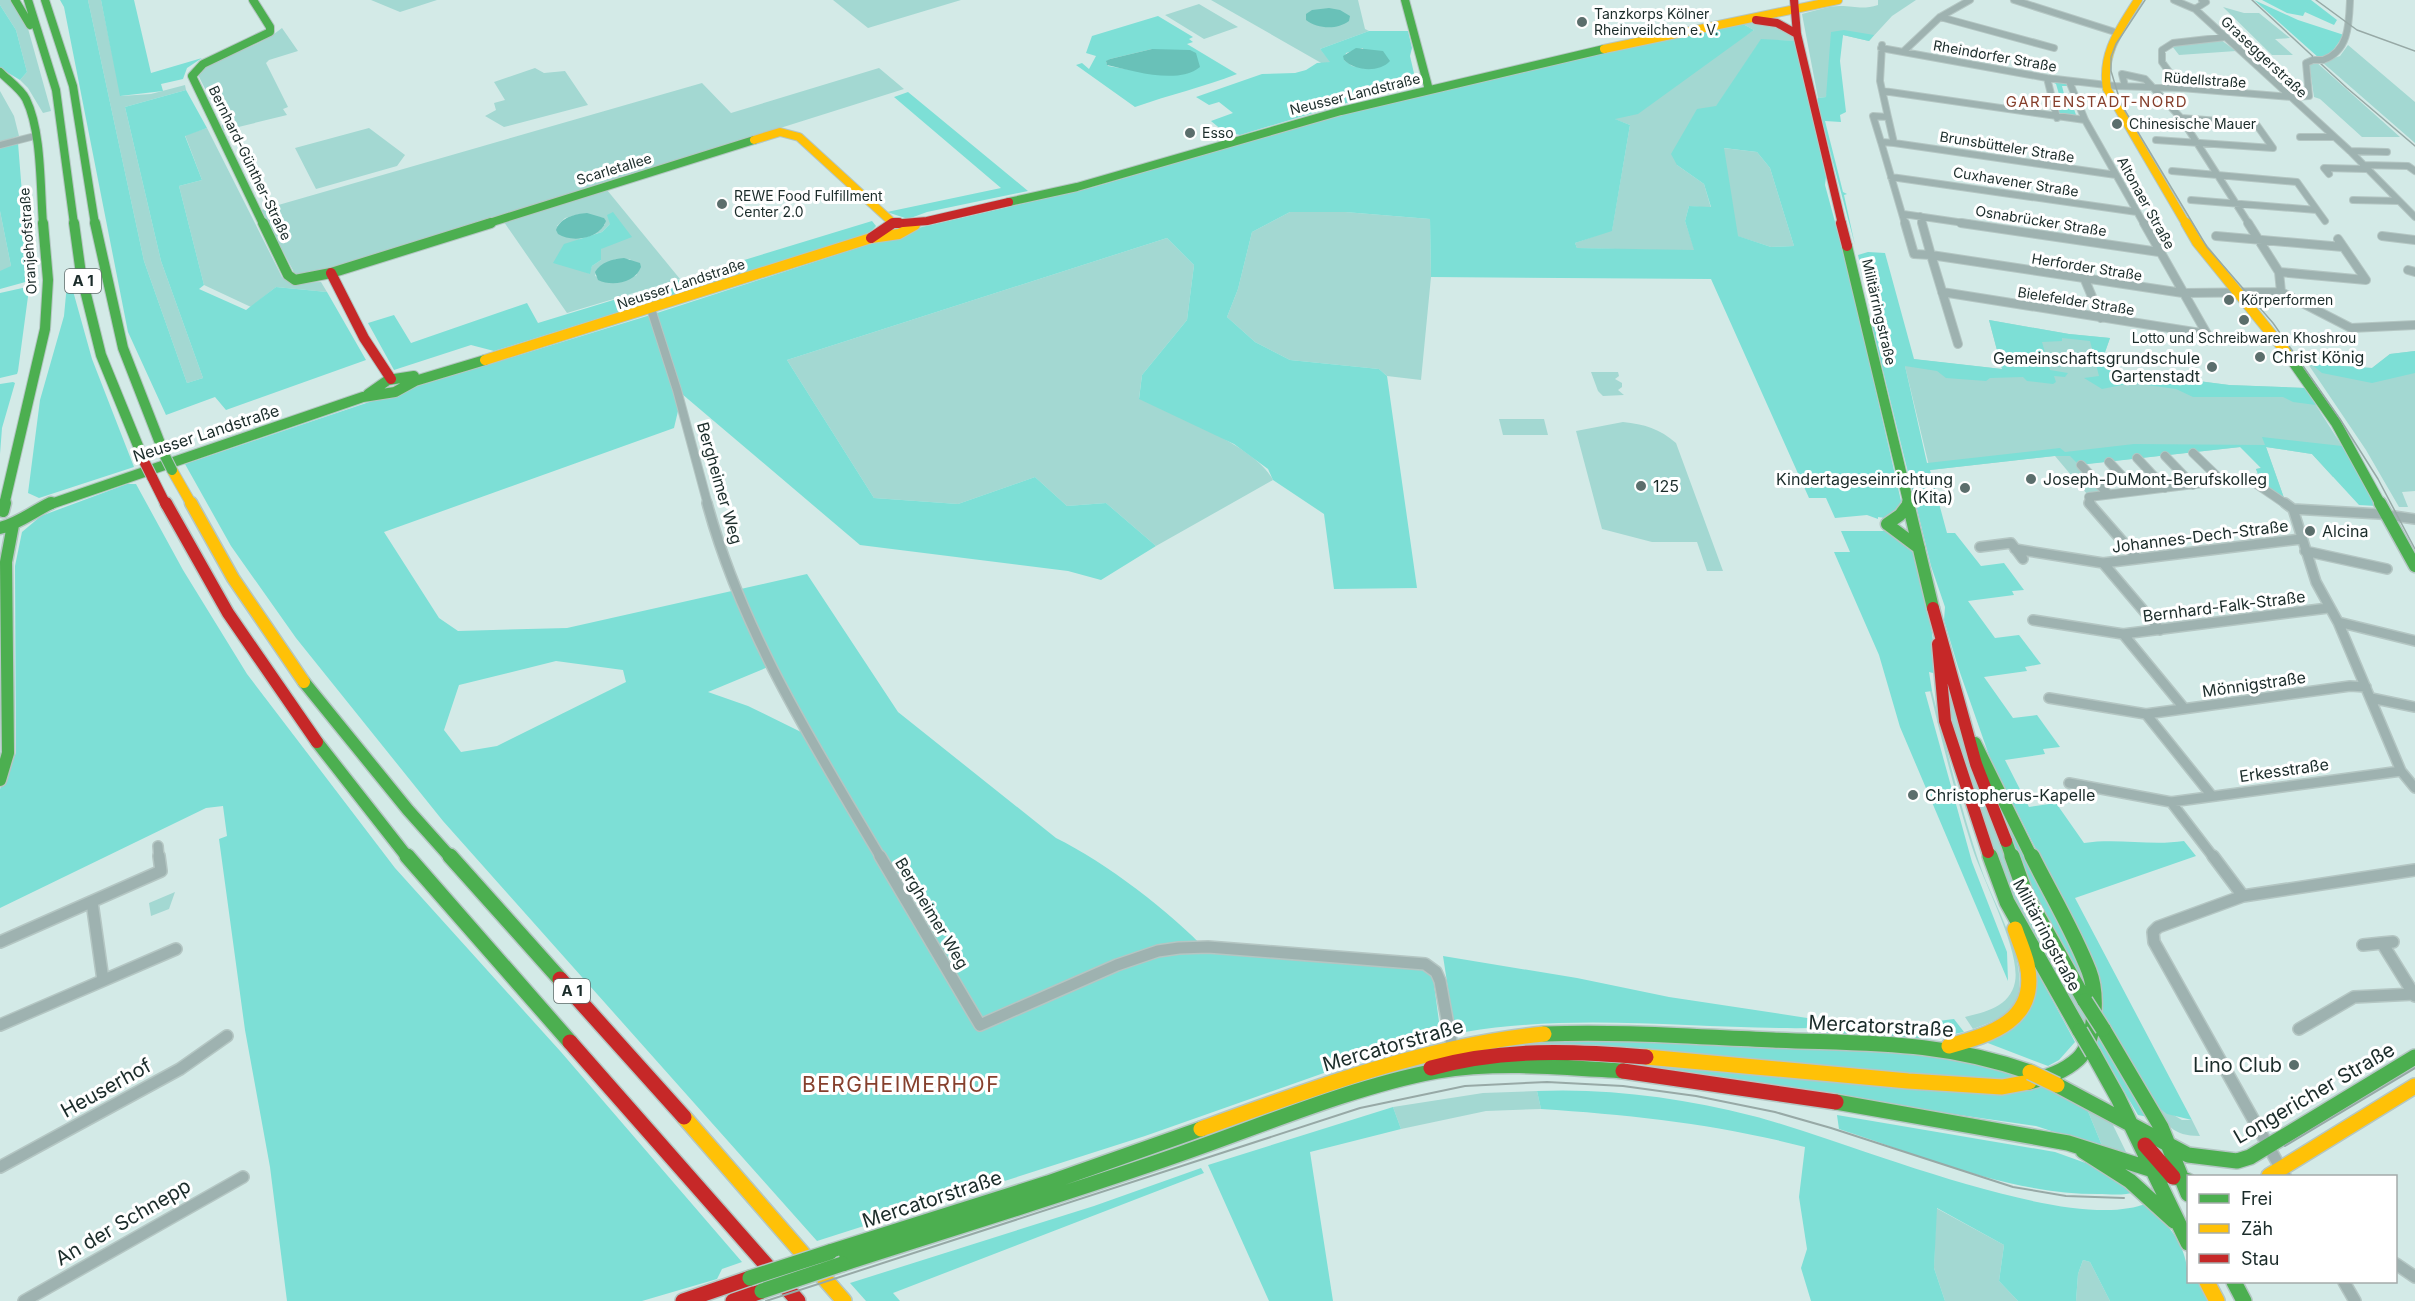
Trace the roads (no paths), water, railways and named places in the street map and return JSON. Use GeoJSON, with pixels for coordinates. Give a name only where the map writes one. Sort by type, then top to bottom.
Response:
{"type":"FeatureCollection","features":[{"type":"Feature","properties":{"kind":"main road"},"geometry":{"type":"LineString","coordinates":[[15,0],[44,45]]}},
{"type":"Feature","properties":{"kind":"main road","name":"A 1"},"geometry":{"type":"LineString","coordinates":[[28,0],[44,45],[56,90],[81,274],[101,355],[145,463],[229,618],[286,701],[410,860],[798,1301]]}},
{"type":"Feature","properties":{"kind":"main road","name":"A 1"},"geometry":{"type":"LineString","coordinates":[[45,0],[74,86],[100,255],[132,377],[172,470],[227,564],[302,680],[435,841],[650,1077],[736,1181],[844,1301]]}},
{"type":"Feature","properties":{"kind":"main road"},"geometry":{"type":"LineString","coordinates":[[53,0],[74,70],[74,86]]}},
{"type":"Feature","properties":{"kind":"main road","name":"Bernhard-Günther-Straße"},"geometry":{"type":"LineString","coordinates":[[253,0],[270,32],[257,43],[216,57],[198,66],[193,71],[193,80],[288,275],[295,280],[302,281],[331,273]]}},
{"type":"Feature","properties":{"kind":"main road"},"geometry":{"type":"LineString","coordinates":[[1405,0],[1425,88]]}},
{"type":"Feature","properties":{"kind":"main road"},"geometry":{"type":"LineString","coordinates":[[1749,18],[1783,0]]}},
{"type":"Feature","properties":{"kind":"main road","name":"Neusser Landstraße"},"geometry":{"type":"LineString","coordinates":[[1,512],[21,510],[59,500],[363,398],[390,384],[500,356],[651,309],[871,238],[894,227],[1077,187],[1425,88],[1445,86],[1749,18],[1793,4],[1838,0]]}},
{"type":"Feature","properties":{"kind":"main road"},"geometry":{"type":"LineString","coordinates":[[2138,0],[2105,49],[2102,62],[2105,84],[2197,242],[2289,356],[2336,423],[2415,566]]}},
{"type":"Feature","properties":{"kind":"main road","name":"Militärringstraße"},"geometry":{"type":"LineString","coordinates":[[1793,4],[1797,33],[1936,622],[1981,781],[2015,871],[2048,938],[2161,1127],[2173,1171],[2160,1188],[2187,1242]]}},
{"type":"Feature","properties":{"kind":"main road"},"geometry":{"type":"LineString","coordinates":[[1749,18],[1777,23],[1797,33]]}},
{"type":"Feature","properties":{"kind":"main road","name":"Oranjehofstraße"},"geometry":{"type":"LineString","coordinates":[[0,72],[25,97],[35,136],[48,302],[45,329],[13,458],[10,484],[6,490],[1,512]]}},
{"type":"Feature","properties":{"kind":"main road","name":"Scarletallee"},"geometry":{"type":"LineString","coordinates":[[331,273],[780,132],[799,137],[894,227]]}},
{"type":"Feature","properties":{"kind":"main road"},"geometry":{"type":"LineString","coordinates":[[331,273],[390,384]]}},
{"type":"Feature","properties":{"kind":"main road","name":"Oranjehofstraße"},"geometry":{"type":"LineString","coordinates":[[10,484],[13,488],[13,505],[21,510]]}},
{"type":"Feature","properties":{"kind":"main road"},"geometry":{"type":"LineString","coordinates":[[1909,503],[1895,520],[1887,524],[1909,538],[1920,549]]}},
{"type":"Feature","properties":{"kind":"main road"},"geometry":{"type":"LineString","coordinates":[[0,780],[8,753],[4,729],[3,579],[7,546],[13,525],[21,510]]}},
{"type":"Feature","properties":{"kind":"main road"},"geometry":{"type":"LineString","coordinates":[[7,546],[0,528],[13,525]]}},
{"type":"Feature","properties":{"kind":"main road","name":"Militärringstraße"},"geometry":{"type":"LineString","coordinates":[[1936,622],[1945,721],[2007,902],[2093,1053],[2120,1113]]}},
{"type":"Feature","properties":{"kind":"main road"},"geometry":{"type":"LineString","coordinates":[[1941,688],[1957,690]]}},
{"type":"Feature","properties":{"kind":"main road"},"geometry":{"type":"LineString","coordinates":[[1419,1073],[1449,1062],[1498,1054],[1592,1052],[1840,1076],[2002,1087],[2052,1077],[2069,1068],[2087,1048],[2093,1030],[2094,991],[2090,973],[2074,935],[1966,728]]}},
{"type":"Feature","properties":{"kind":"main road"},"geometry":{"type":"LineString","coordinates":[[1946,1047],[2008,1025],[2025,1007],[2029,998],[2028,969],[2007,902]]}},
{"type":"Feature","properties":{"kind":"main road","name":"Mercatorstraße"},"geometry":{"type":"LineString","coordinates":[[683,1301],[1048,1183],[1386,1063],[1494,1038],[1567,1033],[1946,1047],[1989,1057],[2030,1072],[2120,1113],[2135,1129]]}},
{"type":"Feature","properties":{"kind":"main road","name":"Longericher Straße"},"geometry":{"type":"LineString","coordinates":[[2135,1129],[2188,1155],[2237,1161],[2250,1156],[2415,1057]]}},
{"type":"Feature","properties":{"kind":"main road","name":"Mercatorstraße"},"geometry":{"type":"LineString","coordinates":[[733,1301],[1153,1163],[1350,1094],[1419,1073],[1532,1066],[1598,1069],[1706,1080],[2018,1132],[2070,1143],[2173,1171]]}},
{"type":"Feature","properties":{"kind":"main road"},"geometry":{"type":"LineString","coordinates":[[2283,1173],[2415,1086]]}},
{"type":"Feature","properties":{"kind":"main road"},"geometry":{"type":"LineString","coordinates":[[2135,1129],[2173,1171],[2188,1155]]}},
{"type":"Feature","properties":{"kind":"main road","name":"Militärringstraße"},"geometry":{"type":"LineString","coordinates":[[2135,1129],[2173,1171],[2187,1192]]}},
{"type":"Feature","properties":{"kind":"main road"},"geometry":{"type":"LineString","coordinates":[[2070,1143],[2130,1181],[2181,1228]]}},
{"type":"Feature","properties":{"kind":"main road"},"geometry":{"type":"LineString","coordinates":[[2208,1283],[2217,1301]]}},
{"type":"Feature","properties":{"kind":"main road"},"geometry":{"type":"LineString","coordinates":[[2235,1283],[2244,1301]]}},
{"type":"Feature","properties":{"kind":"street"},"geometry":{"type":"LineString","coordinates":[[1904,51],[1940,17],[1970,0]]}},
{"type":"Feature","properties":{"kind":"street"},"geometry":{"type":"LineString","coordinates":[[2014,0],[2115,32]]}},
{"type":"Feature","properties":{"kind":"street","name":"Graseggerstraße"},"geometry":{"type":"LineString","coordinates":[[2174,0],[2194,9],[2226,37],[2415,216]]}},
{"type":"Feature","properties":{"kind":"street"},"geometry":{"type":"LineString","coordinates":[[2194,9],[2206,2],[2202,0]]}},
{"type":"Feature","properties":{"kind":"street","name":"Rüdellstraße"},"geometry":{"type":"LineString","coordinates":[[2105,84],[2307,97],[2306,63],[2326,59],[2348,37],[2350,0]]}},
{"type":"Feature","properties":{"kind":"street"},"geometry":{"type":"LineString","coordinates":[[1940,17],[2054,48]]}},
{"type":"Feature","properties":{"kind":"street"},"geometry":{"type":"LineString","coordinates":[[2181,88],[2162,62],[2162,50],[2173,43],[2226,37]]}},
{"type":"Feature","properties":{"kind":"street","name":"Rheindorfer Straße"},"geometry":{"type":"LineString","coordinates":[[1882,91],[1879,70],[1881,46],[2047,78],[2105,84]]}},
{"type":"Feature","properties":{"kind":"street","name":"Rüdellstraße"},"geometry":{"type":"LineString","coordinates":[[2125,86],[2121,75],[2124,74],[2142,77],[2154,88]]}},
{"type":"Feature","properties":{"kind":"street"},"geometry":{"type":"LineString","coordinates":[[2047,78],[2057,118]]}},
{"type":"Feature","properties":{"kind":"street","name":"Altonaer Straße"},"geometry":{"type":"LineString","coordinates":[[2069,81],[2085,120],[2207,334]]}},
{"type":"Feature","properties":{"kind":"street"},"geometry":{"type":"LineString","coordinates":[[2154,88],[2181,118],[2260,240],[2279,272],[2281,292],[2351,328],[2415,326]]}},
{"type":"Feature","properties":{"kind":"street"},"geometry":{"type":"LineString","coordinates":[[1894,143],[1882,91],[2057,118],[2085,120]]}},
{"type":"Feature","properties":{"kind":"street"},"geometry":{"type":"LineString","coordinates":[[1888,117],[1873,116],[1914,254],[1931,255]]}},
{"type":"Feature","properties":{"kind":"street"},"geometry":{"type":"LineString","coordinates":[[2156,140],[2273,148],[2256,124],[2181,118]]}},
{"type":"Feature","properties":{"kind":"street"},"geometry":{"type":"LineString","coordinates":[[0,145],[35,136]]}},
{"type":"Feature","properties":{"kind":"street"},"geometry":{"type":"LineString","coordinates":[[2300,137],[2334,137]]}},
{"type":"Feature","properties":{"kind":"street","name":"Brunsbütteler Straße"},"geometry":{"type":"LineString","coordinates":[[1881,142],[2116,175]]}},
{"type":"Feature","properties":{"kind":"street"},"geometry":{"type":"LineString","coordinates":[[2350,152],[2387,152]]}},
{"type":"Feature","properties":{"kind":"street"},"geometry":{"type":"LineString","coordinates":[[2329,174],[2321,166],[2408,166],[2415,171]]}},
{"type":"Feature","properties":{"kind":"street"},"geometry":{"type":"LineString","coordinates":[[2172,171],[2297,182],[2325,220]]}},
{"type":"Feature","properties":{"kind":"street","name":"Cuxhavener Straße"},"geometry":{"type":"LineString","coordinates":[[1891,177],[2137,212]]}},
{"type":"Feature","properties":{"kind":"street"},"geometry":{"type":"LineString","coordinates":[[2191,200],[2317,210]]}},
{"type":"Feature","properties":{"kind":"street"},"geometry":{"type":"LineString","coordinates":[[2353,200],[2399,201]]}},
{"type":"Feature","properties":{"kind":"street","name":"Osnabrücker Straße"},"geometry":{"type":"LineString","coordinates":[[1903,214],[2159,252]]}},
{"type":"Feature","properties":{"kind":"street"},"geometry":{"type":"LineString","coordinates":[[1920,216],[1958,344]]}},
{"type":"Feature","properties":{"kind":"street"},"geometry":{"type":"LineString","coordinates":[[2216,236],[2343,247]]}},
{"type":"Feature","properties":{"kind":"street"},"geometry":{"type":"LineString","coordinates":[[2382,236],[2415,240]]}},
{"type":"Feature","properties":{"kind":"street"},"geometry":{"type":"LineString","coordinates":[[2279,272],[2366,280],[2338,239]]}},
{"type":"Feature","properties":{"kind":"street","name":"Herforder Straße"},"geometry":{"type":"LineString","coordinates":[[1931,255],[2183,293],[2281,292]]}},
{"type":"Feature","properties":{"kind":"street"},"geometry":{"type":"LineString","coordinates":[[2085,280],[2101,318]]}},
{"type":"Feature","properties":{"kind":"street","name":"Bielefelder Straße"},"geometry":{"type":"LineString","coordinates":[[1942,292],[2207,334]]}},
{"type":"Feature","properties":{"kind":"street","name":"Bergheimer Weg"},"geometry":{"type":"LineString","coordinates":[[651,309],[677,390],[718,543],[736,592],[798,717],[980,1025],[1080,981],[1158,951],[1208,947],[1425,964],[1436,972],[1440,981],[1452,1046]]}},
{"type":"Feature","properties":{"kind":"street"},"geometry":{"type":"LineString","coordinates":[[2193,453],[2222,481]]}},
{"type":"Feature","properties":{"kind":"street"},"geometry":{"type":"LineString","coordinates":[[2165,456],[2193,485]]}},
{"type":"Feature","properties":{"kind":"street"},"geometry":{"type":"LineString","coordinates":[[2137,458],[2165,488]]}},
{"type":"Feature","properties":{"kind":"street"},"geometry":{"type":"LineString","coordinates":[[2109,462],[2136,491]]}},
{"type":"Feature","properties":{"kind":"street"},"geometry":{"type":"LineString","coordinates":[[2081,465],[2108,495]]}},
{"type":"Feature","properties":{"kind":"street"},"geometry":{"type":"LineString","coordinates":[[2138,558],[2088,502],[2091,496],[2248,479],[2293,509],[2415,519]]}},
{"type":"Feature","properties":{"kind":"street"},"geometry":{"type":"LineString","coordinates":[[2293,509],[2305,552],[2328,608],[2338,622],[2401,771],[2415,788]]}},
{"type":"Feature","properties":{"kind":"street","name":"Johannes-Dech-Straße"},"geometry":{"type":"LineString","coordinates":[[1980,547],[2011,543],[2015,549],[2103,562],[2301,540]]}},
{"type":"Feature","properties":{"kind":"street"},"geometry":{"type":"LineString","coordinates":[[2015,549],[2023,559]]}},
{"type":"Feature","properties":{"kind":"street"},"geometry":{"type":"LineString","coordinates":[[2305,552],[2387,569]]}},
{"type":"Feature","properties":{"kind":"street","name":"Johannes-Dech-Straße"},"geometry":{"type":"LineString","coordinates":[[2103,562],[2160,630]]}},
{"type":"Feature","properties":{"kind":"street","name":"Bernhard-Falk-Straße"},"geometry":{"type":"LineString","coordinates":[[2033,621],[2123,634],[2328,608]]}},
{"type":"Feature","properties":{"kind":"street"},"geometry":{"type":"LineString","coordinates":[[2338,622],[2415,641]]}},
{"type":"Feature","properties":{"kind":"street","name":"Bernhard-Falk-Straße"},"geometry":{"type":"LineString","coordinates":[[2123,634],[2184,708]]}},
{"type":"Feature","properties":{"kind":"street","name":"Mönnigstraße"},"geometry":{"type":"LineString","coordinates":[[2049,698],[2146,714],[2350,686],[2366,687]]}},
{"type":"Feature","properties":{"kind":"street"},"geometry":{"type":"LineString","coordinates":[[2372,698],[2415,707]]}},
{"type":"Feature","properties":{"kind":"street"},"geometry":{"type":"LineString","coordinates":[[2146,714],[2212,796]]}},
{"type":"Feature","properties":{"kind":"street","name":"Erkesstraße"},"geometry":{"type":"LineString","coordinates":[[2069,783],[2171,802],[2401,771]]}},
{"type":"Feature","properties":{"kind":"street"},"geometry":{"type":"LineString","coordinates":[[2171,802],[2243,896]]}},
{"type":"Feature","properties":{"kind":"street"},"geometry":{"type":"LineString","coordinates":[[0,942],[161,871],[158,846]]}},
{"type":"Feature","properties":{"kind":"street"},"geometry":{"type":"LineString","coordinates":[[2283,1173],[2154,942],[2153,932],[2158,927],[2243,896],[2415,870]]}},
{"type":"Feature","properties":{"kind":"street"},"geometry":{"type":"LineString","coordinates":[[92,902],[103,980]]}},
{"type":"Feature","properties":{"kind":"street"},"geometry":{"type":"LineString","coordinates":[[2363,945],[2394,942]]}},
{"type":"Feature","properties":{"kind":"street"},"geometry":{"type":"LineString","coordinates":[[2382,943],[2414,995]]}},
{"type":"Feature","properties":{"kind":"street"},"geometry":{"type":"LineString","coordinates":[[0,1025],[176,948]]}},
{"type":"Feature","properties":{"kind":"street"},"geometry":{"type":"LineString","coordinates":[[2299,1029],[2354,997],[2373,993],[2414,995]]}},
{"type":"Feature","properties":{"kind":"street","name":"Heuserhof"},"geometry":{"type":"LineString","coordinates":[[0,1167],[87,1122],[207,1053],[227,1036]]}},
{"type":"Feature","properties":{"kind":"street","name":"An der Schnepp"},"geometry":{"type":"LineString","coordinates":[[24,1301],[243,1177]]}},
{"type":"Feature","properties":{"kind":"street"},"geometry":{"type":"LineString","coordinates":[[2397,1265],[2415,1277]]}},
{"type":"Feature","properties":{"kind":"street"},"geometry":{"type":"LineString","coordinates":[[2345,1283],[2355,1301]]}},
{"type":"Feature","properties":{"kind":"tram line"},"geometry":{"type":"LineString","coordinates":[[2145,0],[2116,44],[2111,57],[2111,71],[2121,104],[2207,247],[2273,323],[2340,419],[2378,479],[2415,549]]}},
{"type":"Feature","properties":{"kind":"tram line"},"geometry":{"type":"LineString","coordinates":[[2316,0],[2357,30],[2415,51]]}},
{"type":"Feature","properties":{"kind":"tram line"},"geometry":{"type":"LineString","coordinates":[[2285,1146],[2415,1068]]}},
{"type":"Feature","properties":{"kind":"tram line"},"geometry":{"type":"LineString","coordinates":[[766,1301],[1360,1108],[1465,1086],[1547,1082],[1623,1086],[1696,1096],[1775,1112],[1831,1128],[2013,1187],[2066,1196],[2124,1198]]}},
{"type":"Feature","properties":{"kind":"railway"},"geometry":{"type":"LineString","coordinates":[[2252,0],[2347,88],[2415,146]]}},
{"type":"Feature","properties":{"kind":"place","name":"Tanzkorps Kölner Rheinveilchen e. V."},"geometry":{"type":"Point","coordinates":[1582,22]}},
{"type":"Feature","properties":{"kind":"place","name":"Chinesische Mauer"},"geometry":{"type":"Point","coordinates":[2117,124]}},
{"type":"Feature","properties":{"kind":"place","name":"Esso"},"geometry":{"type":"Point","coordinates":[1190,133]}},
{"type":"Feature","properties":{"kind":"place","name":"REWE Food Fulfillment Center 2.0"},"geometry":{"type":"Point","coordinates":[722,204]}},
{"type":"Feature","properties":{"kind":"place","name":"Körperformen"},"geometry":{"type":"Point","coordinates":[2229,300]}},
{"type":"Feature","properties":{"kind":"place","name":"Lotto und Schreibwaren Khoshrou"},"geometry":{"type":"Point","coordinates":[2244,320]}},
{"type":"Feature","properties":{"kind":"place","name":"Christ König"},"geometry":{"type":"Point","coordinates":[2260,357]}},
{"type":"Feature","properties":{"kind":"place","name":"Gemeinschaftsgrundschule Gartenstadt"},"geometry":{"type":"Point","coordinates":[2212,367]}},
{"type":"Feature","properties":{"kind":"place","name":"Joseph-DuMont-Berufskolleg"},"geometry":{"type":"Point","coordinates":[2031,479]}},
{"type":"Feature","properties":{"kind":"place","name":"125"},"geometry":{"type":"Point","coordinates":[1641,486]}},
{"type":"Feature","properties":{"kind":"place","name":"Kindertageseinrichtung (Kita)"},"geometry":{"type":"Point","coordinates":[1965,488]}},
{"type":"Feature","properties":{"kind":"place","name":"Alcina"},"geometry":{"type":"Point","coordinates":[2310,531]}},
{"type":"Feature","properties":{"kind":"place","name":"Christopherus-Kapelle"},"geometry":{"type":"Point","coordinates":[1913,795]}},
{"type":"Feature","properties":{"kind":"place","name":"Lino Club"},"geometry":{"type":"Point","coordinates":[2294,1065]}},
{"type":"Feature","properties":{"kind":"district","name":"GARTENSTADT-NORD"},"geometry":{"type":"Point","coordinates":[2097,102]}},
{"type":"Feature","properties":{"kind":"district","name":"BERGHEIMERHOF"},"geometry":{"type":"Point","coordinates":[901,1085]}}]}
